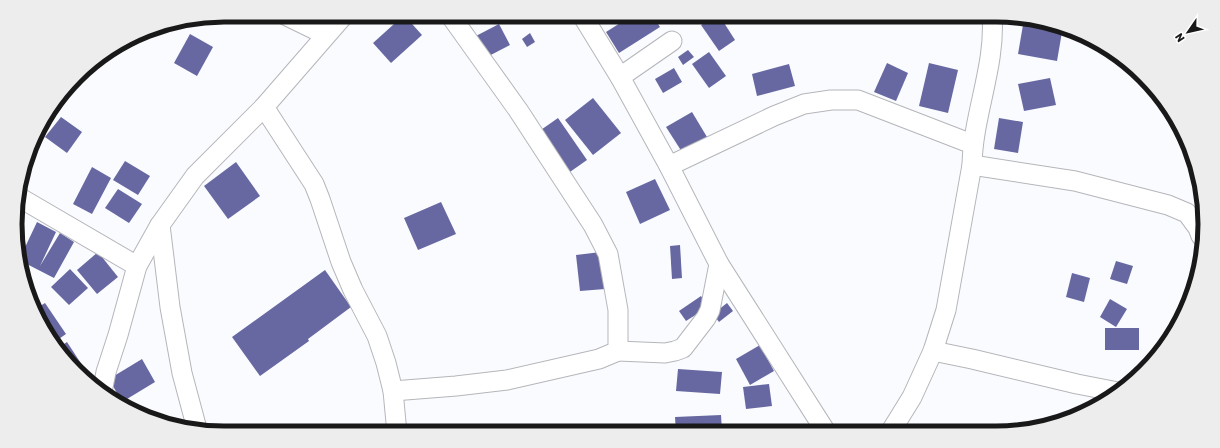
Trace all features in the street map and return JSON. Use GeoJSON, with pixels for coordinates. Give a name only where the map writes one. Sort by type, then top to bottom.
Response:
{"type":"FeatureCollection","features":[{"type":"Feature","properties":{"kind":"street"},"geometry":{"type":"LineString","coordinates":[[299,22],[326,35]]}},
{"type":"Feature","properties":{"kind":"street"},"geometry":{"type":"LineString","coordinates":[[103,386],[137,266],[160,225],[195,176],[264,107],[338,22]]}},
{"type":"Feature","properties":{"kind":"street"},"geometry":{"type":"LineString","coordinates":[[455,22],[518,110],[593,225],[608,254],[618,310],[618,351]]}},
{"type":"Feature","properties":{"kind":"street"},"geometry":{"type":"LineString","coordinates":[[586,22],[620,77],[669,166],[719,264],[822,426]]}},
{"type":"Feature","properties":{"kind":"street"},"geometry":{"type":"LineString","coordinates":[[895,426],[912,398],[933,351],[946,310],[972,165],[972,144],[991,54],[992,22]]}},
{"type":"Feature","properties":{"kind":"street"},"geometry":{"type":"LineString","coordinates":[[620,77],[672,41]]}},
{"type":"Feature","properties":{"kind":"street"},"geometry":{"type":"LineString","coordinates":[[669,166],[774,116],[804,104],[832,100],[858,100],[972,144]]}},
{"type":"Feature","properties":{"kind":"street"},"geometry":{"type":"LineString","coordinates":[[264,107],[314,184],[341,262],[353,290],[377,336],[393,391],[396,426]]}},
{"type":"Feature","properties":{"kind":"street"},"geometry":{"type":"LineString","coordinates":[[972,165],[1075,181],[1168,205],[1187,213],[1198,228]]}},
{"type":"Feature","properties":{"kind":"street"},"geometry":{"type":"LineString","coordinates":[[24,200],[137,266]]}},
{"type":"Feature","properties":{"kind":"street"},"geometry":{"type":"LineString","coordinates":[[160,225],[170,307],[180,359],[196,424]]}},
{"type":"Feature","properties":{"kind":"street"},"geometry":{"type":"LineString","coordinates":[[393,391],[507,380],[598,359],[618,351],[665,353],[683,348],[706,318],[710,310],[719,264]]}},
{"type":"Feature","properties":{"kind":"street"},"geometry":{"type":"LineString","coordinates":[[933,351],[972,358],[1077,384],[1110,390]]}},
{"type":"Feature","properties":{"kind":"street"},"geometry":{"type":"LineString","coordinates":[[94,379],[106,372]]}},
{"type":"Feature","properties":{"kind":"building"},"geometry":{"type":"Polygon","coordinates":[[[396,22],[410,22],[422,35],[391,63],[373,43],[396,22]]]}},
{"type":"Feature","properties":{"kind":"building"},"geometry":{"type":"Polygon","coordinates":[[[622,22],[657,22],[660,27],[619,53],[606,32],[622,22]]]}},
{"type":"Feature","properties":{"kind":"building"},"geometry":{"type":"Polygon","coordinates":[[[706,22],[723,22],[735,40],[719,51],[701,25],[706,22]]]}},
{"type":"Feature","properties":{"kind":"building"},"geometry":{"type":"Polygon","coordinates":[[[499,24],[510,45],[485,58],[474,37],[499,24]]]}},
{"type":"Feature","properties":{"kind":"building"},"geometry":{"type":"Polygon","coordinates":[[[1023,25],[1062,33],[1057,61],[1018,54],[1023,25]]]}},
{"type":"Feature","properties":{"kind":"building"},"geometry":{"type":"Polygon","coordinates":[[[530,33],[535,42],[527,47],[522,39],[530,33]]]}},
{"type":"Feature","properties":{"kind":"building"},"geometry":{"type":"Polygon","coordinates":[[[190,34],[213,47],[197,76],[174,63],[190,34]]]}},
{"type":"Feature","properties":{"kind":"building"},"geometry":{"type":"Polygon","coordinates":[[[688,50],[694,57],[683,65],[678,57],[688,50]]]}},
{"type":"Feature","properties":{"kind":"building"},"geometry":{"type":"Polygon","coordinates":[[[709,52],[726,76],[709,88],[692,64],[709,52]]]}},
{"type":"Feature","properties":{"kind":"building"},"geometry":{"type":"Polygon","coordinates":[[[887,63],[908,73],[896,101],[874,92],[887,63]]]}},
{"type":"Feature","properties":{"kind":"building"},"geometry":{"type":"Polygon","coordinates":[[[929,63],[958,70],[948,113],[919,106],[929,63]]]}},
{"type":"Feature","properties":{"kind":"building"},"geometry":{"type":"Polygon","coordinates":[[[789,64],[795,86],[757,96],[752,74],[789,64]]]}},
{"type":"Feature","properties":{"kind":"building"},"geometry":{"type":"Polygon","coordinates":[[[674,68],[682,82],[663,93],[655,79],[674,68]]]}},
{"type":"Feature","properties":{"kind":"building"},"geometry":{"type":"Polygon","coordinates":[[[1050,78],[1056,105],[1024,111],[1018,84],[1050,78]]]}},
{"type":"Feature","properties":{"kind":"building"},"geometry":{"type":"Polygon","coordinates":[[[593,98],[621,133],[593,155],[565,120],[593,98]]]}},
{"type":"Feature","properties":{"kind":"building"},"geometry":{"type":"Polygon","coordinates":[[[692,112],[707,137],[682,152],[666,127],[692,112]]]}},
{"type":"Feature","properties":{"kind":"building"},"geometry":{"type":"Polygon","coordinates":[[[61,117],[82,132],[67,153],[45,137],[61,117]]]}},
{"type":"Feature","properties":{"kind":"building"},"geometry":{"type":"Polygon","coordinates":[[[558,118],[587,160],[567,174],[538,132],[558,118]]]}},
{"type":"Feature","properties":{"kind":"building"},"geometry":{"type":"Polygon","coordinates":[[[999,118],[1023,122],[1018,153],[994,149],[999,118]]]}},
{"type":"Feature","properties":{"kind":"building"},"geometry":{"type":"Polygon","coordinates":[[[125,161],[150,176],[138,195],[113,180],[125,161]]]}},
{"type":"Feature","properties":{"kind":"building"},"geometry":{"type":"Polygon","coordinates":[[[236,162],[260,196],[228,219],[204,186],[236,162]]]}},
{"type":"Feature","properties":{"kind":"building"},"geometry":{"type":"Polygon","coordinates":[[[92,167],[111,178],[92,214],[73,204],[92,167]]]}},
{"type":"Feature","properties":{"kind":"building"},"geometry":{"type":"Polygon","coordinates":[[[655,179],[670,210],[640,224],[626,192],[655,179]]]}},
{"type":"Feature","properties":{"kind":"building"},"geometry":{"type":"Polygon","coordinates":[[[118,189],[142,204],[129,223],[105,208],[118,189]]]}},
{"type":"Feature","properties":{"kind":"building"},"geometry":{"type":"Polygon","coordinates":[[[441,202],[456,234],[418,250],[404,218],[441,202]]]}},
{"type":"Feature","properties":{"kind":"building"},"geometry":{"type":"Polygon","coordinates":[[[37,222],[56,232],[40,266],[60,233],[74,242],[54,278],[26,264],[24,250],[37,222]]]}},
{"type":"Feature","properties":{"kind":"building"},"geometry":{"type":"Polygon","coordinates":[[[680,245],[682,278],[672,279],[670,246],[680,245]]]}},
{"type":"Feature","properties":{"kind":"building"},"geometry":{"type":"Polygon","coordinates":[[[98,252],[118,277],[97,294],[77,270],[98,252]]]}},
{"type":"Feature","properties":{"kind":"building"},"geometry":{"type":"Polygon","coordinates":[[[601,252],[605,289],[580,291],[576,255],[601,252]]]}},
{"type":"Feature","properties":{"kind":"building"},"geometry":{"type":"Polygon","coordinates":[[[1116,261],[1133,266],[1127,284],[1110,279],[1116,261]]]}},
{"type":"Feature","properties":{"kind":"building"},"geometry":{"type":"Polygon","coordinates":[[[70,269],[88,288],[69,305],[51,287],[70,269]]]}},
{"type":"Feature","properties":{"kind":"building"},"geometry":{"type":"Polygon","coordinates":[[[325,270],[351,307],[308,339],[309,341],[260,376],[232,337],[325,270]]]}},
{"type":"Feature","properties":{"kind":"building"},"geometry":{"type":"Polygon","coordinates":[[[1072,273],[1090,278],[1084,302],[1066,297],[1072,273]]]}},
{"type":"Feature","properties":{"kind":"building"},"geometry":{"type":"Polygon","coordinates":[[[701,296],[708,307],[686,321],[679,311],[701,296]]]}},
{"type":"Feature","properties":{"kind":"building"},"geometry":{"type":"Polygon","coordinates":[[[1110,299],[1127,309],[1116,327],[1100,317],[1110,299]]]}},
{"type":"Feature","properties":{"kind":"building"},"geometry":{"type":"Polygon","coordinates":[[[45,303],[66,334],[58,339],[40,306],[45,303]]]}},
{"type":"Feature","properties":{"kind":"building"},"geometry":{"type":"Polygon","coordinates":[[[727,303],[733,311],[719,322],[713,314],[727,303]]]}},
{"type":"Feature","properties":{"kind":"building"},"geometry":{"type":"Polygon","coordinates":[[[1105,328],[1139,328],[1139,350],[1105,350],[1105,328]]]}},
{"type":"Feature","properties":{"kind":"building"},"geometry":{"type":"Polygon","coordinates":[[[67,342],[84,368],[81,367],[63,345],[67,342]]]}},
{"type":"Feature","properties":{"kind":"building"},"geometry":{"type":"Polygon","coordinates":[[[760,345],[774,371],[750,385],[736,359],[760,345]]]}},
{"type":"Feature","properties":{"kind":"building"},"geometry":{"type":"Polygon","coordinates":[[[142,359],[155,382],[125,400],[119,396],[109,379],[142,359]]]}},
{"type":"Feature","properties":{"kind":"building"},"geometry":{"type":"Polygon","coordinates":[[[678,369],[722,372],[720,394],[676,391],[678,369]]]}},
{"type":"Feature","properties":{"kind":"building"},"geometry":{"type":"Polygon","coordinates":[[[769,384],[772,406],[746,409],[743,387],[769,384]]]}},
{"type":"Feature","properties":{"kind":"building"},"geometry":{"type":"Polygon","coordinates":[[[721,415],[722,426],[676,426],[675,417],[721,415]]]}}]}
